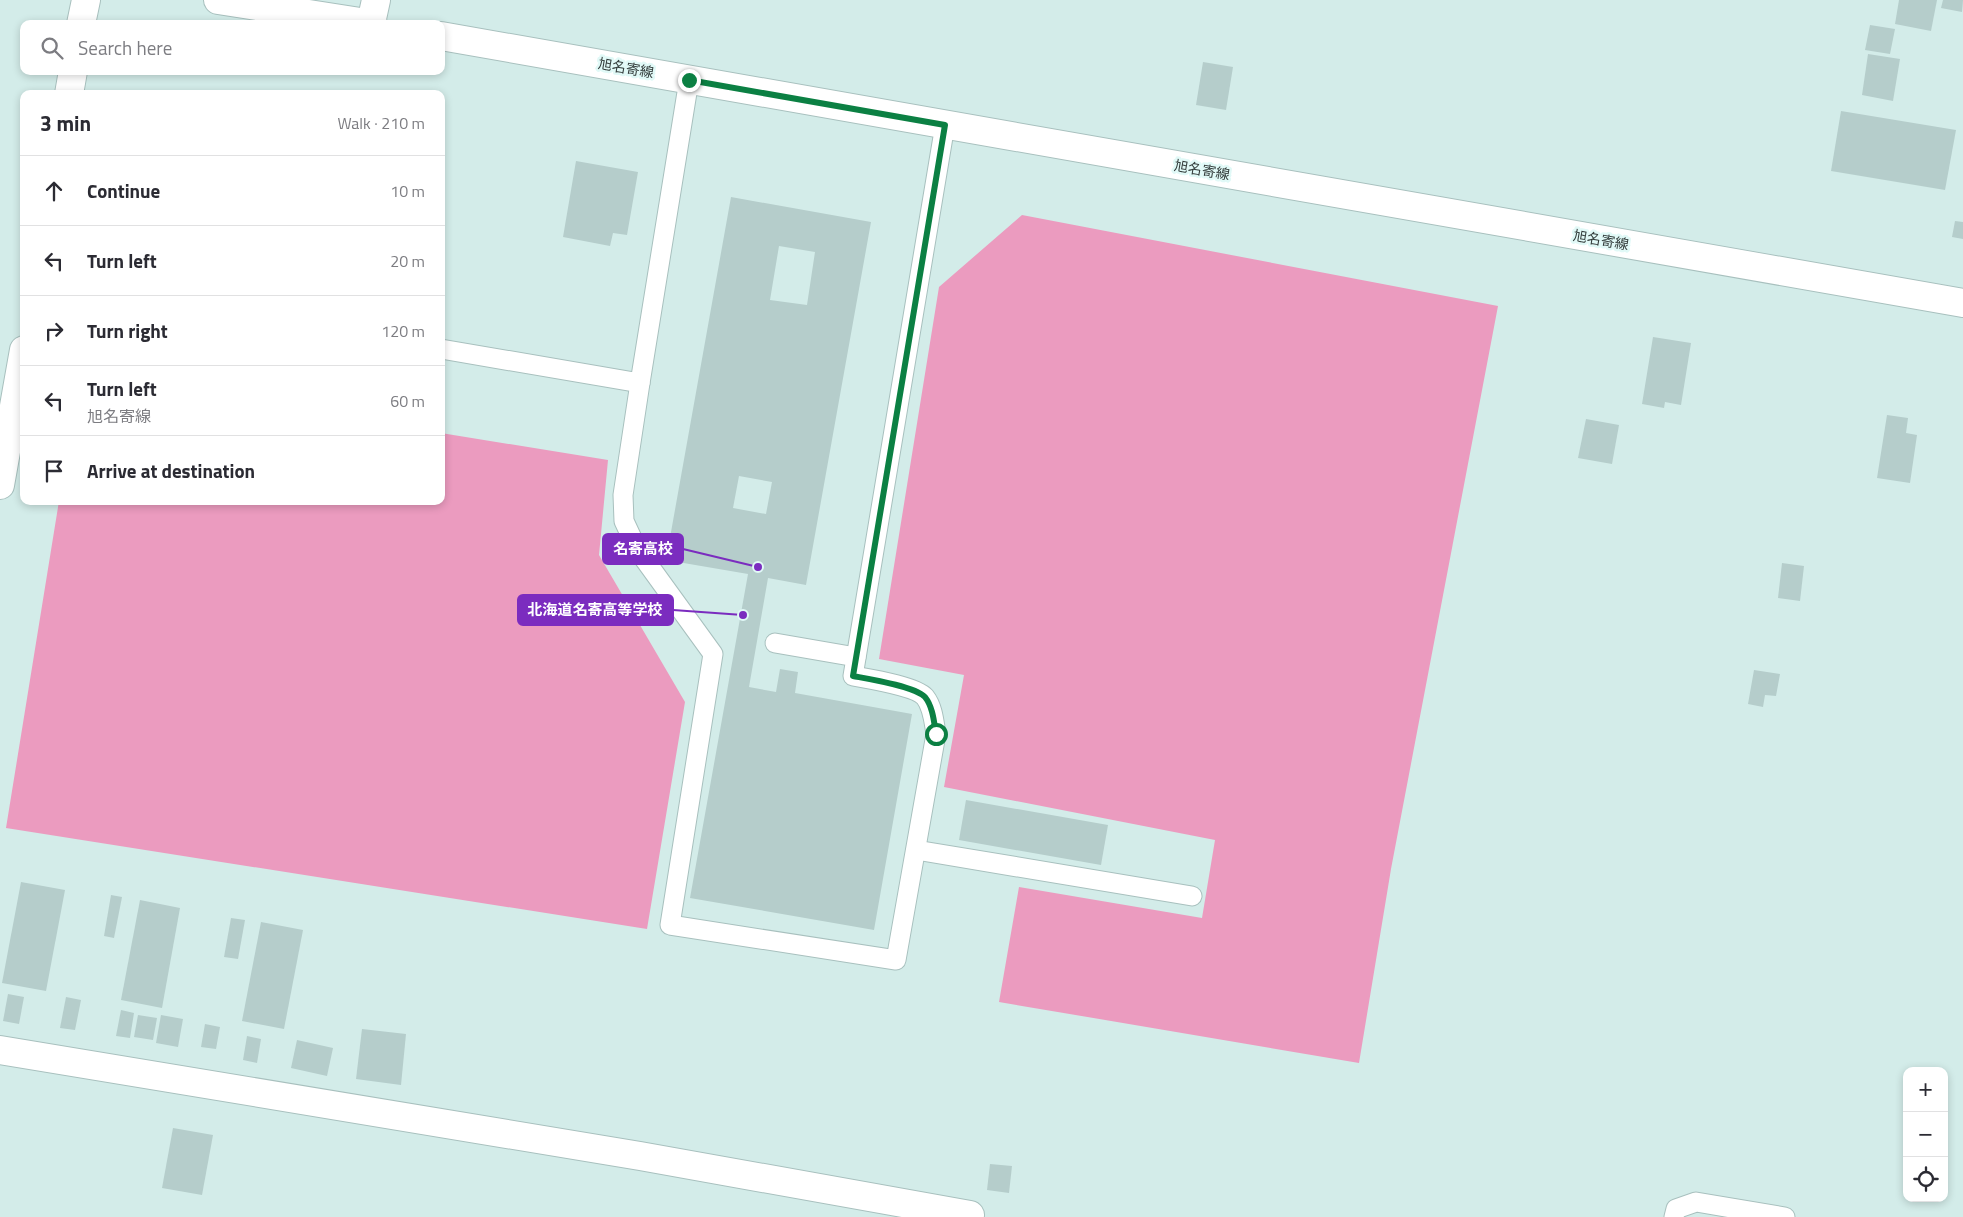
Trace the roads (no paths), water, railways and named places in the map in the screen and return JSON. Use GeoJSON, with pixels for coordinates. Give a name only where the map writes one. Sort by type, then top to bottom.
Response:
{"type":"FeatureCollection","features":[{"type":"Feature","properties":{"kind":"main road"},"geometry":{"type":"LineString","coordinates":[[82,20],[86,0]]}},
{"type":"Feature","properties":{"kind":"main road"},"geometry":{"type":"LineString","coordinates":[[218,0],[346,20]]}},
{"type":"Feature","properties":{"kind":"main road"},"geometry":{"type":"LineString","coordinates":[[373,20],[376,0]]}},
{"type":"Feature","properties":{"kind":"main road","name":"旭名寄線"},"geometry":{"type":"LineString","coordinates":[[445,37],[1963,303]]}},
{"type":"Feature","properties":{"kind":"main road"},"geometry":{"type":"LineString","coordinates":[[70,90],[72,75]]}},
{"type":"Feature","properties":{"kind":"main road"},"geometry":{"type":"LineString","coordinates":[[0,484],[20,372]]}},
{"type":"Feature","properties":{"kind":"main road"},"geometry":{"type":"LineString","coordinates":[[0,1050],[640,1156],[970,1215]]}},
{"type":"Feature","properties":{"kind":"lane"},"geometry":{"type":"LineString","coordinates":[[689,80],[623,495],[624,521],[637,549],[713,654],[670,925],[896,960],[936,734],[932,709],[924,696],[904,687],[853,676],[945,125]]}},
{"type":"Feature","properties":{"kind":"lane"},"geometry":{"type":"LineString","coordinates":[[445,350],[640,384]]}},
{"type":"Feature","properties":{"kind":"lane"},"geometry":{"type":"LineString","coordinates":[[775,643],[856,657]]}},
{"type":"Feature","properties":{"kind":"lane"},"geometry":{"type":"LineString","coordinates":[[916,850],[1192,896]]}},
{"type":"Feature","properties":{"kind":"lane"},"geometry":{"type":"LineString","coordinates":[[1674,1217],[1676,1209],[1696,1202],[1785,1217]]}},
{"type":"Feature","properties":{"kind":"place","name":"名寄高校"},"geometry":{"type":"Point","coordinates":[758,567]}},
{"type":"Feature","properties":{"kind":"place","name":"北海道名寄高等学校"},"geometry":{"type":"Point","coordinates":[743,615]}}]}
